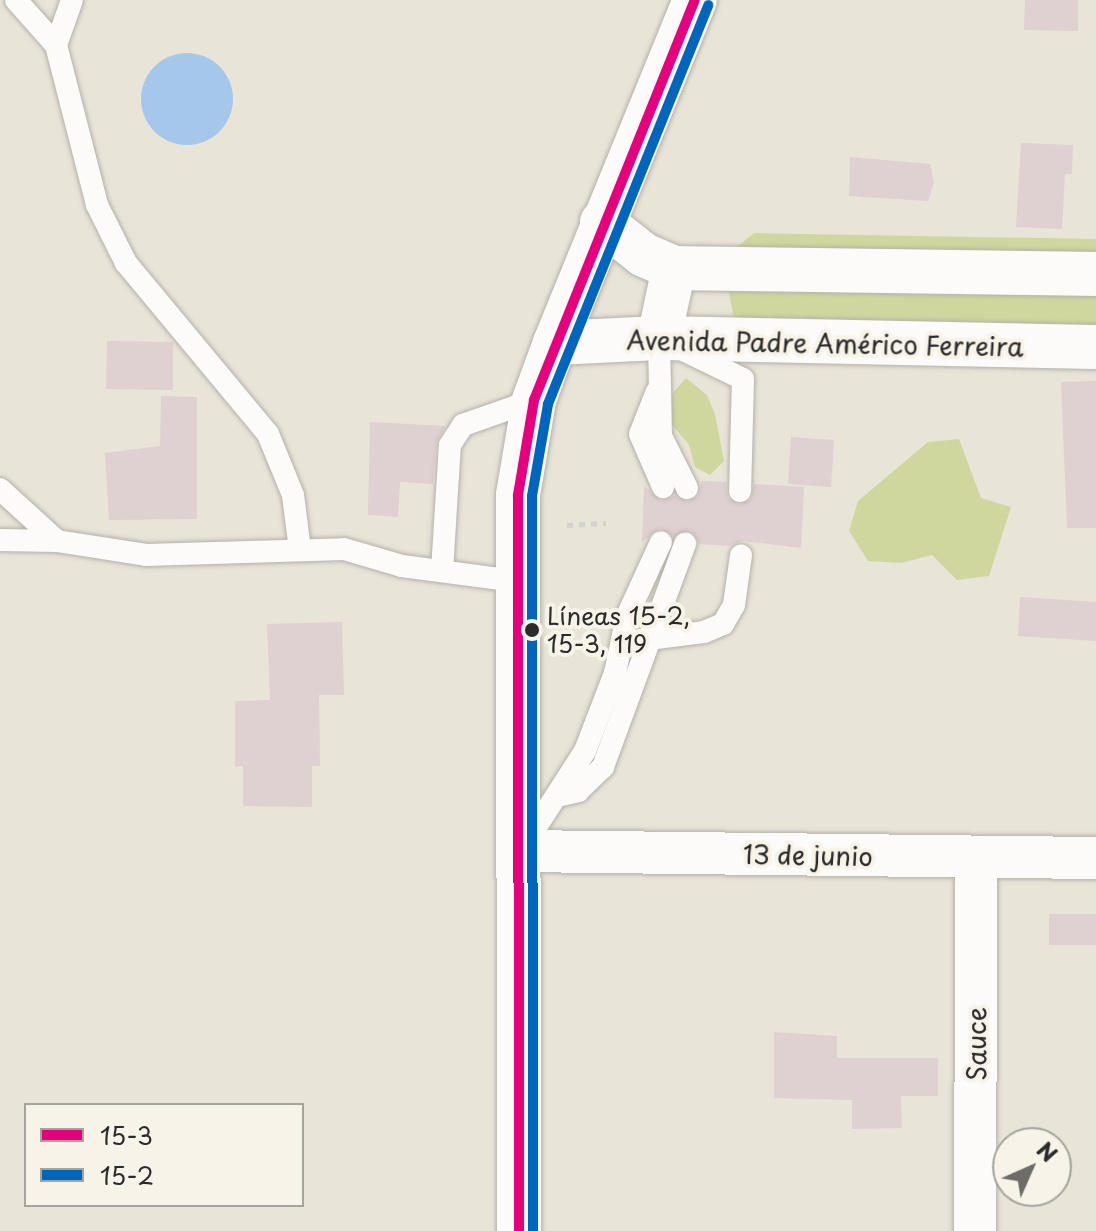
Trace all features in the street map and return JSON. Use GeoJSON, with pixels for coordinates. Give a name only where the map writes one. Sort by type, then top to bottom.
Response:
{"type":"FeatureCollection","features":[{"type":"Feature","properties":{"kind":"main road"},"geometry":{"type":"LineString","coordinates":[[519,1231],[520,851],[514,581],[518,495],[534,400],[602,222],[695,0]]}},
{"type":"Feature","properties":{"kind":"main road"},"geometry":{"type":"LineString","coordinates":[[602,222],[644,255],[674,268],[1096,274]]}},
{"type":"Feature","properties":{"kind":"main road"},"geometry":{"type":"LineString","coordinates":[[660,358],[674,268]]}},
{"type":"Feature","properties":{"kind":"main road","name":"Avenida Padre Américo Ferreira"},"geometry":{"type":"LineString","coordinates":[[555,343],[660,358],[1096,347]]}},
{"type":"Feature","properties":{"kind":"street","name":"13 de junio"},"geometry":{"type":"LineString","coordinates":[[520,851],[1096,858]]}},
{"type":"Feature","properties":{"kind":"street","name":"Sauce"},"geometry":{"type":"LineString","coordinates":[[975,1231],[976,857]]}},
{"type":"Feature","properties":{"kind":"lane"},"geometry":{"type":"LineString","coordinates":[[16,0],[56,45],[97,205],[126,263],[268,434],[293,495],[300,550]]}},
{"type":"Feature","properties":{"kind":"lane"},"geometry":{"type":"LineString","coordinates":[[56,45],[72,0]]}},
{"type":"Feature","properties":{"kind":"lane"},"geometry":{"type":"LineString","coordinates":[[660,358],[640,434],[663,487]]}},
{"type":"Feature","properties":{"kind":"lane"},"geometry":{"type":"LineString","coordinates":[[660,358],[661,436],[687,488]]}},
{"type":"Feature","properties":{"kind":"lane"},"geometry":{"type":"LineString","coordinates":[[660,358],[743,379],[740,491]]}},
{"type":"Feature","properties":{"kind":"lane"},"geometry":{"type":"LineString","coordinates":[[442,571],[450,445],[463,425],[534,400]]}},
{"type":"Feature","properties":{"kind":"lane"},"geometry":{"type":"LineString","coordinates":[[0,489],[57,541]]}},
{"type":"Feature","properties":{"kind":"lane"},"geometry":{"type":"LineString","coordinates":[[0,540],[57,541],[146,555],[344,549],[442,571],[514,581]]}},
{"type":"Feature","properties":{"kind":"lane"},"geometry":{"type":"LineString","coordinates":[[520,851],[585,751],[623,644],[627,616],[661,542]]}},
{"type":"Feature","properties":{"kind":"lane"},"geometry":{"type":"LineString","coordinates":[[557,796],[578,791],[603,767],[685,544]]}},
{"type":"Feature","properties":{"kind":"lane"},"geometry":{"type":"LineString","coordinates":[[623,644],[649,637],[704,632],[723,624],[734,605],[741,555]]}},
{"type":"Feature","properties":{"kind":"path"},"geometry":{"type":"LineString","coordinates":[[567,525],[606,523]]}},
{"type":"Feature","properties":{"kind":"green space"},"geometry":{"type":"Polygon","coordinates":[[[754,233],[1096,239],[1096,339],[742,325],[733,314],[725,273],[731,252],[754,233]]]}},
{"type":"Feature","properties":{"kind":"green space"},"geometry":{"type":"Polygon","coordinates":[[[686,378],[707,395],[715,414],[724,461],[710,475],[695,467],[689,445],[670,422],[672,394],[686,378]]]}},
{"type":"Feature","properties":{"kind":"green space"},"geometry":{"type":"Polygon","coordinates":[[[959,439],[981,498],[1011,507],[989,576],[957,580],[932,555],[901,563],[868,561],[849,531],[858,501],[928,442],[959,439]]]}},
{"type":"Feature","properties":{"kind":"water"},"geometry":{"type":"Polygon","coordinates":[[[187,53],[204,57],[219,67],[229,82],[233,99],[229,116],[219,131],[204,141],[187,145],[170,141],[155,131],[145,116],[141,99],[145,82],[155,67],[170,57],[187,53]]]}},
{"type":"Feature","properties":{"kind":"building"},"geometry":{"type":"Polygon","coordinates":[[[1025,0],[1078,0],[1078,31],[1024,30],[1025,0]]]}},
{"type":"Feature","properties":{"kind":"building"},"geometry":{"type":"Polygon","coordinates":[[[1021,143],[1073,145],[1072,174],[1065,174],[1062,229],[1016,227],[1021,143]]]}},
{"type":"Feature","properties":{"kind":"building"},"geometry":{"type":"Polygon","coordinates":[[[850,157],[930,164],[934,183],[928,201],[849,196],[850,157]]]}},
{"type":"Feature","properties":{"kind":"building"},"geometry":{"type":"Polygon","coordinates":[[[107,341],[173,342],[173,390],[106,389],[107,341]]]}},
{"type":"Feature","properties":{"kind":"building"},"geometry":{"type":"Polygon","coordinates":[[[1096,381],[1096,528],[1067,528],[1061,382],[1096,381]]]}},
{"type":"Feature","properties":{"kind":"building"},"geometry":{"type":"Polygon","coordinates":[[[161,396],[197,397],[197,519],[109,520],[105,453],[160,446],[161,396]]]}},
{"type":"Feature","properties":{"kind":"building"},"geometry":{"type":"Polygon","coordinates":[[[370,422],[445,426],[436,444],[433,484],[400,482],[398,517],[368,515],[370,422]]]}},
{"type":"Feature","properties":{"kind":"building"},"geometry":{"type":"Polygon","coordinates":[[[791,437],[834,440],[831,487],[788,484],[791,437]]]}},
{"type":"Feature","properties":{"kind":"building"},"geometry":{"type":"Polygon","coordinates":[[[702,481],[726,482],[728,498],[739,505],[751,499],[754,484],[804,487],[801,548],[742,541],[730,546],[699,544],[691,531],[674,537],[660,528],[642,542],[644,486],[661,501],[675,495],[687,502],[698,496],[702,481]]]}},
{"type":"Feature","properties":{"kind":"building"},"geometry":{"type":"Polygon","coordinates":[[[1020,597],[1096,602],[1096,641],[1018,636],[1020,597]]]}},
{"type":"Feature","properties":{"kind":"building"},"geometry":{"type":"Polygon","coordinates":[[[342,622],[344,695],[319,695],[320,766],[312,766],[312,807],[243,806],[243,766],[235,767],[235,701],[270,700],[267,624],[342,622]]]}},
{"type":"Feature","properties":{"kind":"building"},"geometry":{"type":"Polygon","coordinates":[[[1049,914],[1096,914],[1096,945],[1049,945],[1049,914]]]}},
{"type":"Feature","properties":{"kind":"building"},"geometry":{"type":"Polygon","coordinates":[[[774,1032],[837,1036],[837,1058],[938,1058],[938,1096],[901,1096],[902,1128],[852,1129],[852,1100],[774,1098],[774,1032]]]}},
{"type":"Feature","properties":{"kind":"transit line","name":"15-3"},"geometry":{"type":"LineString","coordinates":[[519,1231],[518,495],[534,400],[695,0]]}},
{"type":"Feature","properties":{"kind":"transit line","name":"15-2"},"geometry":{"type":"LineString","coordinates":[[533,1231],[532,496],[548,404],[708,5]]}},
{"type":"Feature","properties":{"kind":"place","name":"Líneas 15-2, 15-3, 119"},"geometry":{"type":"Point","coordinates":[532,630]}}]}
